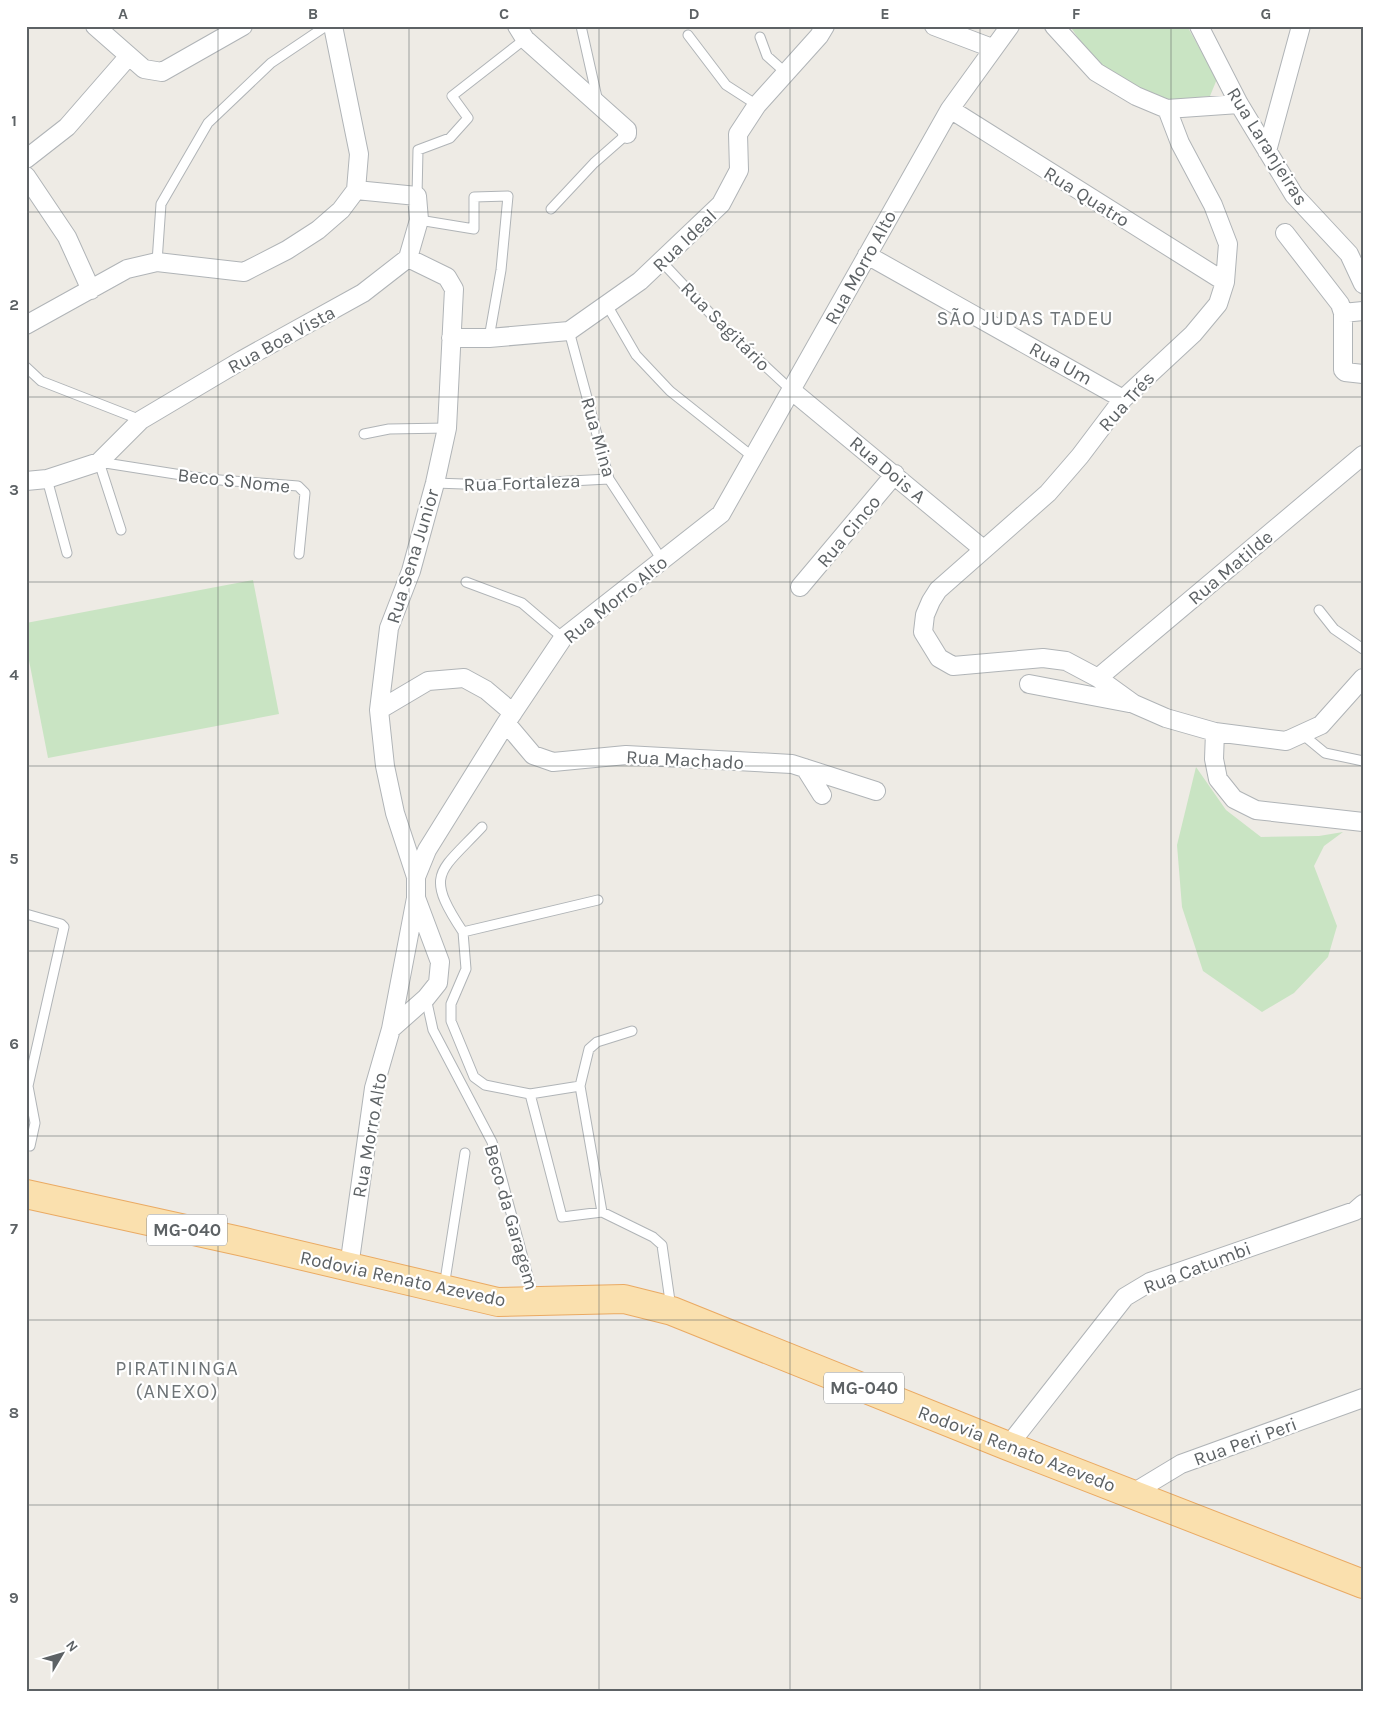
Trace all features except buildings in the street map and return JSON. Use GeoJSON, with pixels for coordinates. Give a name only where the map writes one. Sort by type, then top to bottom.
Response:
{"type":"FeatureCollection","features":[{"type":"Feature","properties":{"kind":"main road","name":"Rodovia Renato Azevedo"},"geometry":{"type":"LineString","coordinates":[[26,1194],[498,1302],[624,1299],[672,1311],[1008,1446],[1363,1584]]}},
{"type":"Feature","properties":{"kind":"street"},"geometry":{"type":"LineString","coordinates":[[95,26],[128,57],[144,69],[162,72],[243,26]]}},
{"type":"Feature","properties":{"kind":"street"},"geometry":{"type":"LineString","coordinates":[[26,325],[128,269],[157,262],[244,272],[287,250],[318,230],[341,210],[356,190],[359,154],[333,26]]}},
{"type":"Feature","properties":{"kind":"street","name":"Rua Ideal"},"geometry":{"type":"LineString","coordinates":[[570,331],[662,262],[721,204],[739,170],[738,134],[757,106],[819,36],[825,26]]}},
{"type":"Feature","properties":{"kind":"street"},"geometry":{"type":"LineString","coordinates":[[934,26],[992,48]]}},
{"type":"Feature","properties":{"kind":"street","name":"Rua Morro Alto"},"geometry":{"type":"LineString","coordinates":[[348,1267],[374,1088],[391,1029],[426,998],[438,983],[440,962],[416,898],[416,876],[427,850],[563,638],[721,514],[950,109],[992,48],[1010,26]]}},
{"type":"Feature","properties":{"kind":"street"},"geometry":{"type":"LineString","coordinates":[[1054,26],[1096,72],[1136,96],[1167,109],[1238,104]]}},
{"type":"Feature","properties":{"kind":"street","name":"Rua Laranjeiras"},"geometry":{"type":"LineString","coordinates":[[1199,26],[1238,104],[1294,195],[1348,254],[1363,284]]}},
{"type":"Feature","properties":{"kind":"street"},"geometry":{"type":"LineString","coordinates":[[1267,151],[1301,26]]}},
{"type":"Feature","properties":{"kind":"street"},"geometry":{"type":"LineString","coordinates":[[521,32],[598,106],[627,130],[627,134]]}},
{"type":"Feature","properties":{"kind":"street"},"geometry":{"type":"LineString","coordinates":[[26,159],[67,127],[128,57]]}},
{"type":"Feature","properties":{"kind":"street","name":"Rua Quatro"},"geometry":{"type":"LineString","coordinates":[[950,109],[1225,282]]}},
{"type":"Feature","properties":{"kind":"street","name":"Rua Trés"},"geometry":{"type":"LineString","coordinates":[[1098,678],[1066,660],[1043,658],[953,666],[938,658],[923,632],[925,615],[930,601],[938,590],[1048,493],[1080,456],[1123,399],[1193,334],[1218,304],[1225,282],[1228,244],[1213,205],[1180,143],[1167,109]]}},
{"type":"Feature","properties":{"kind":"street"},"geometry":{"type":"LineString","coordinates":[[26,176],[67,237],[91,290]]}},
{"type":"Feature","properties":{"kind":"street"},"geometry":{"type":"LineString","coordinates":[[356,190],[417,196],[419,220],[408,258]]}},
{"type":"Feature","properties":{"kind":"street"},"geometry":{"type":"LineString","coordinates":[[1285,232],[1340,304],[1343,313],[1343,370],[1345,372],[1363,374]]}},
{"type":"Feature","properties":{"kind":"street","name":"Rua Um"},"geometry":{"type":"LineString","coordinates":[[867,255],[1123,399]]}},
{"type":"Feature","properties":{"kind":"street","name":"Rua Sena Junior"},"geometry":{"type":"LineString","coordinates":[[408,258],[447,277],[454,289],[447,428],[435,483],[411,571],[389,628],[379,710],[385,766],[395,813],[416,876]]}},
{"type":"Feature","properties":{"kind":"street","name":"Rua Boa Vista"},"geometry":{"type":"LineString","coordinates":[[26,481],[47,479],[99,462],[141,420],[242,360],[363,293],[408,258]]}},
{"type":"Feature","properties":{"kind":"street"},"geometry":{"type":"LineString","coordinates":[[1343,313],[1363,311]]}},
{"type":"Feature","properties":{"kind":"street"},"geometry":{"type":"LineString","coordinates":[[451,338],[490,338],[570,331]]}},
{"type":"Feature","properties":{"kind":"street","name":"Rua Dois A"},"geometry":{"type":"LineString","coordinates":[[791,390],[895,474],[983,549]]}},
{"type":"Feature","properties":{"kind":"street","name":"Rua Matilde"},"geometry":{"type":"LineString","coordinates":[[1098,678],[1361,462]]}},
{"type":"Feature","properties":{"kind":"street","name":"Rua Cinco"},"geometry":{"type":"LineString","coordinates":[[800,587],[895,474]]}},
{"type":"Feature","properties":{"kind":"street","name":"Rua Machado"},"geometry":{"type":"LineString","coordinates":[[379,710],[428,681],[464,678],[486,690],[510,718],[533,755],[553,762],[626,755],[792,764],[876,791]]}},
{"type":"Feature","properties":{"kind":"street"},"geometry":{"type":"LineString","coordinates":[[1098,678],[1134,704],[1166,718],[1215,732],[1286,741],[1321,725],[1363,678]]}},
{"type":"Feature","properties":{"kind":"street"},"geometry":{"type":"LineString","coordinates":[[1030,684],[1134,704]]}},
{"type":"Feature","properties":{"kind":"street"},"geometry":{"type":"LineString","coordinates":[[1215,732],[1214,760],[1218,779],[1234,799],[1256,810],[1363,822]]}},
{"type":"Feature","properties":{"kind":"street"},"geometry":{"type":"LineString","coordinates":[[805,768],[822,795]]}},
{"type":"Feature","properties":{"kind":"street"},"geometry":{"type":"LineString","coordinates":[[391,1029],[416,898]]}},
{"type":"Feature","properties":{"kind":"street","name":"Rua Catumbi"},"geometry":{"type":"LineString","coordinates":[[1008,1446],[1125,1297],[1150,1282],[1355,1211],[1363,1204]]}},
{"type":"Feature","properties":{"kind":"street","name":"Rua Peri Peri"},"geometry":{"type":"LineString","coordinates":[[1133,1493],[1181,1464],[1363,1398]]}},
{"type":"Feature","properties":{"kind":"lane"},"geometry":{"type":"LineString","coordinates":[[157,262],[161,204],[208,123],[271,63],[326,26]]}},
{"type":"Feature","properties":{"kind":"lane"},"geometry":{"type":"LineString","coordinates":[[581,26],[598,106]]}},
{"type":"Feature","properties":{"kind":"lane"},"geometry":{"type":"LineString","coordinates":[[417,196],[418,150],[450,138],[468,118],[452,96],[521,32]]}},
{"type":"Feature","properties":{"kind":"lane"},"geometry":{"type":"LineString","coordinates":[[688,35],[726,85],[757,106]]}},
{"type":"Feature","properties":{"kind":"lane"},"geometry":{"type":"LineString","coordinates":[[760,37],[767,56],[786,73]]}},
{"type":"Feature","properties":{"kind":"lane"},"geometry":{"type":"LineString","coordinates":[[551,210],[594,163],[627,134]]}},
{"type":"Feature","properties":{"kind":"lane"},"geometry":{"type":"LineString","coordinates":[[419,220],[474,229],[474,197],[508,196],[501,270],[490,338]]}},
{"type":"Feature","properties":{"kind":"lane","name":"Rua Sagitário"},"geometry":{"type":"LineString","coordinates":[[662,262],[722,326],[791,390]]}},
{"type":"Feature","properties":{"kind":"lane"},"geometry":{"type":"LineString","coordinates":[[606,305],[636,355],[670,391],[753,457]]}},
{"type":"Feature","properties":{"kind":"lane","name":"Rua Mina"},"geometry":{"type":"LineString","coordinates":[[570,331],[609,479],[662,560]]}},
{"type":"Feature","properties":{"kind":"lane"},"geometry":{"type":"LineString","coordinates":[[26,367],[41,382],[141,420]]}},
{"type":"Feature","properties":{"kind":"lane"},"geometry":{"type":"LineString","coordinates":[[364,434],[389,429],[447,428]]}},
{"type":"Feature","properties":{"kind":"lane"},"geometry":{"type":"LineString","coordinates":[[99,462],[121,530]]}},
{"type":"Feature","properties":{"kind":"lane","name":"Beco S Nome"},"geometry":{"type":"LineString","coordinates":[[99,462],[207,479],[298,486],[305,493],[299,554]]}},
{"type":"Feature","properties":{"kind":"lane"},"geometry":{"type":"LineString","coordinates":[[47,479],[66,554]]}},
{"type":"Feature","properties":{"kind":"lane","name":"Rua Fortaleza"},"geometry":{"type":"LineString","coordinates":[[435,483],[491,485],[609,479]]}},
{"type":"Feature","properties":{"kind":"lane"},"geometry":{"type":"LineString","coordinates":[[466,582],[522,603],[563,638]]}},
{"type":"Feature","properties":{"kind":"lane"},"geometry":{"type":"LineString","coordinates":[[1319,610],[1334,629],[1363,650]]}},
{"type":"Feature","properties":{"kind":"lane"},"geometry":{"type":"LineString","coordinates":[[1302,734],[1325,752],[1363,761]]}},
{"type":"Feature","properties":{"kind":"lane"},"geometry":{"type":"LineString","coordinates":[[482,827],[442,870],[439,889],[445,905],[463,932],[466,969],[451,1004],[452,1021],[474,1077],[485,1085],[530,1094],[580,1086]]}},
{"type":"Feature","properties":{"kind":"lane"},"geometry":{"type":"LineString","coordinates":[[463,932],[598,900]]}},
{"type":"Feature","properties":{"kind":"lane"},"geometry":{"type":"LineString","coordinates":[[26,914],[62,924],[64,927],[27,1086],[35,1123],[30,1146]]}},
{"type":"Feature","properties":{"kind":"lane","name":"Beco da Garagem"},"geometry":{"type":"LineString","coordinates":[[426,998],[433,1030],[492,1142],[535,1301]]}},
{"type":"Feature","properties":{"kind":"lane"},"geometry":{"type":"LineString","coordinates":[[602,1212],[580,1086],[589,1049],[597,1042],[632,1031]]}},
{"type":"Feature","properties":{"kind":"lane"},"geometry":{"type":"LineString","coordinates":[[530,1094],[562,1217],[602,1212],[653,1237],[662,1244],[672,1311]]}},
{"type":"Feature","properties":{"kind":"lane"},"geometry":{"type":"LineString","coordinates":[[444,1290],[464,1153]]}},
{"type":"Feature","properties":{"kind":"green space"},"geometry":{"type":"Polygon","coordinates":[[[1070,26],[1187,26],[1217,79],[1210,96],[1174,100],[1136,92],[1097,66],[1070,26]]]}},
{"type":"Feature","properties":{"kind":"green space"},"geometry":{"type":"Polygon","coordinates":[[[253,580],[279,714],[48,758],[26,645],[26,623],[253,580]]]}},
{"type":"Feature","properties":{"kind":"green space"},"geometry":{"type":"Polygon","coordinates":[[[1196,767],[1226,810],[1261,837],[1319,836],[1343,832],[1324,846],[1314,866],[1337,926],[1328,957],[1294,993],[1262,1012],[1203,971],[1182,907],[1177,845],[1196,767]]]}},
{"type":"Feature","properties":{"kind":"district","name":"SÃO JUDAS TADEU"},"geometry":{"type":"Point","coordinates":[1025,318]}},
{"type":"Feature","properties":{"kind":"district","name":"PIRATININGA (ANEXO)"},"geometry":{"type":"Point","coordinates":[177,1380]}}]}
